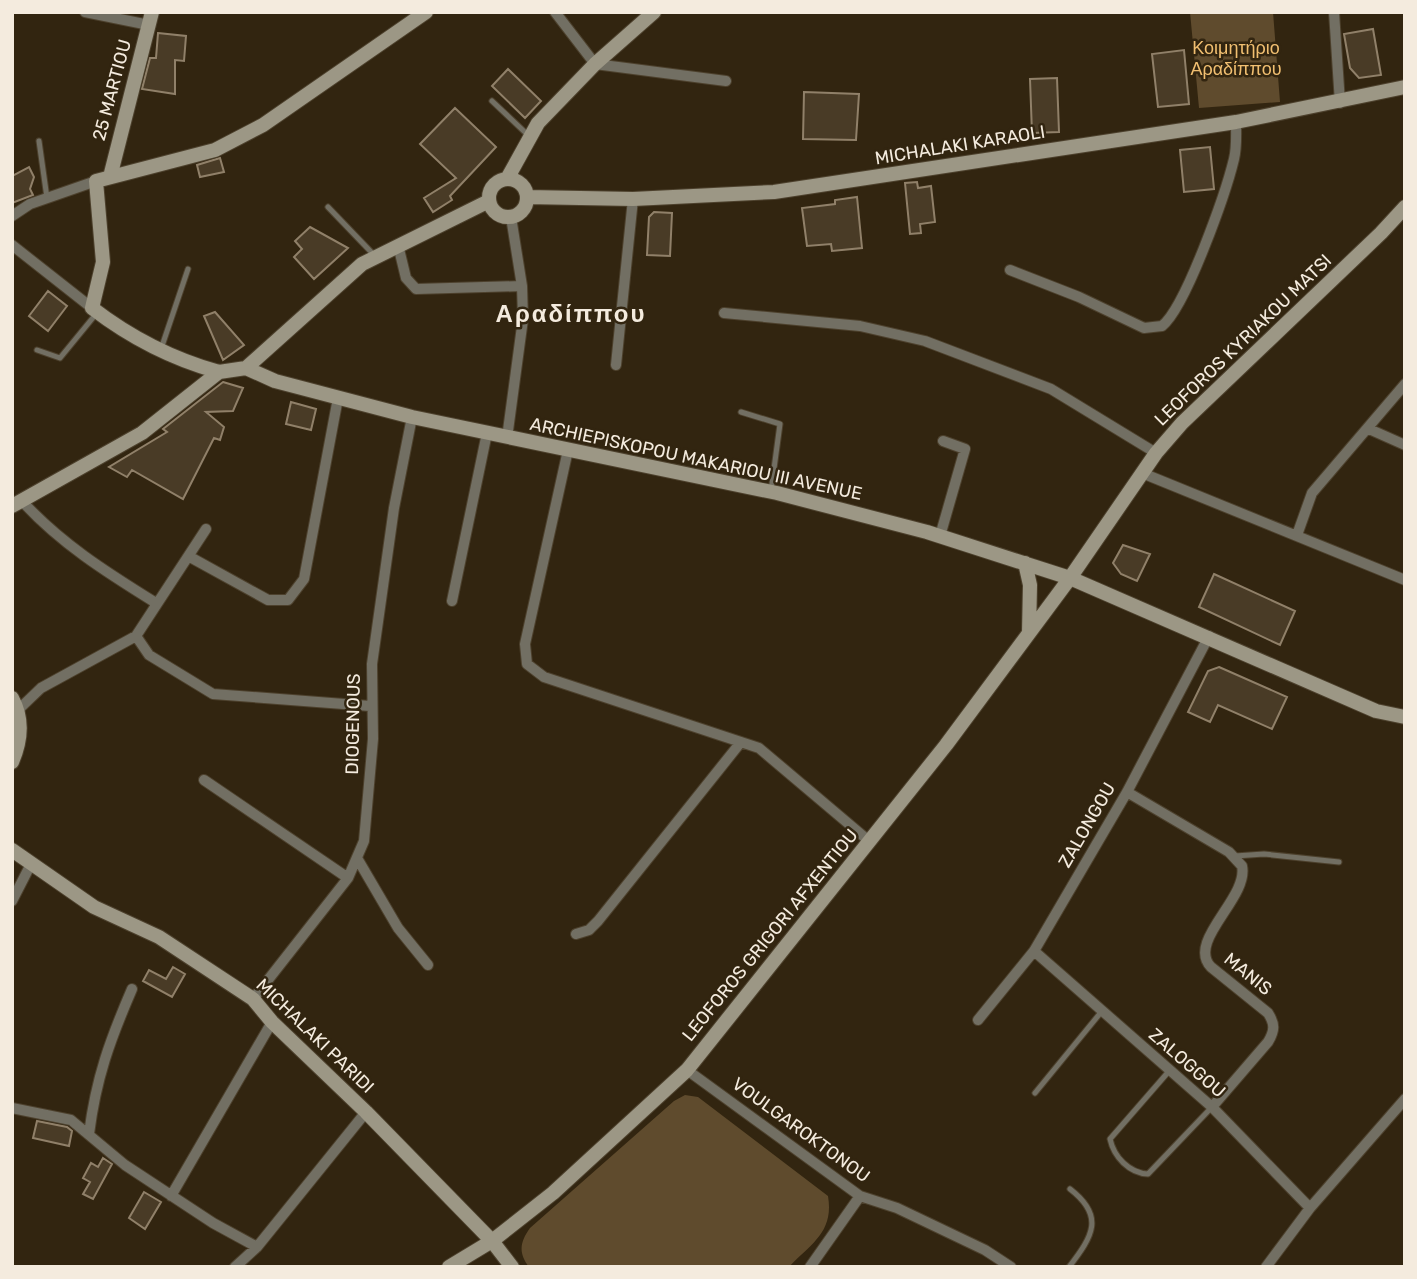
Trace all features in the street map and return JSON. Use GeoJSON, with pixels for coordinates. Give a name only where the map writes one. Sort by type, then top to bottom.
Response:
{"type":"FeatureCollection","features":[{"type":"Feature","properties":{"kind":"main road"},"geometry":{"type":"LineString","coordinates":[[103,179],[215,150],[263,125],[426,12]]}},
{"type":"Feature","properties":{"kind":"main road"},"geometry":{"type":"LineString","coordinates":[[507,179],[519,182],[527,197],[521,213],[511,217],[499,215],[489,201],[491,188],[507,179],[530,136],[595,64],[654,12]]}},
{"type":"Feature","properties":{"kind":"main road","name":"25 MARTIOU"},"geometry":{"type":"LineString","coordinates":[[95,310],[103,262],[103,179],[150,19]]}},
{"type":"Feature","properties":{"kind":"main road","name":"MICHALAKI KARAOLI"},"geometry":{"type":"LineString","coordinates":[[527,197],[633,199],[774,192],[1236,122],[1401,89]]}},
{"type":"Feature","properties":{"kind":"main road"},"geometry":{"type":"LineString","coordinates":[[95,310],[160,352],[219,372],[246,369],[344,278],[375,256],[489,201]]}},
{"type":"Feature","properties":{"kind":"main road","name":"LEOFOROS KYRIAKOU MATSI"},"geometry":{"type":"LineString","coordinates":[[1070,578],[1142,473],[1182,423],[1372,243],[1405,207]]}},
{"type":"Feature","properties":{"kind":"main road"},"geometry":{"type":"LineString","coordinates":[[270,346],[268,361],[275,382]]}},
{"type":"Feature","properties":{"kind":"main road","name":"ARCHIEPISKOPOU MAKARIOU III AVENUE"},"geometry":{"type":"LineString","coordinates":[[246,369],[275,382],[412,417],[771,491],[940,536],[1070,578],[1209,636],[1376,711],[1405,717]]}},
{"type":"Feature","properties":{"kind":"main road"},"geometry":{"type":"LineString","coordinates":[[16,503],[142,433],[219,372]]}},
{"type":"Feature","properties":{"kind":"main road"},"geometry":{"type":"LineString","coordinates":[[1025,563],[1030,585],[1029,633]]}},
{"type":"Feature","properties":{"kind":"main road","name":"LEOFOROS GRIGORI AFXENTIOU"},"geometry":{"type":"LineString","coordinates":[[449,1267],[492,1241],[553,1193],[687,1070],[869,841],[1070,578]]}},
{"type":"Feature","properties":{"kind":"main road"},"geometry":{"type":"LineString","coordinates":[[12,762],[20,733],[15,704]]}},
{"type":"Feature","properties":{"kind":"main road","name":"MICHALAKI PARIDI"},"geometry":{"type":"LineString","coordinates":[[12,850],[94,907],[159,937],[253,999],[272,1022],[366,1112],[492,1241],[512,1267]]}},
{"type":"Feature","properties":{"kind":"street"},"geometry":{"type":"LineString","coordinates":[[85,12],[150,19]]}},
{"type":"Feature","properties":{"kind":"street"},"geometry":{"type":"LineString","coordinates":[[555,12],[595,64],[726,81]]}},
{"type":"Feature","properties":{"kind":"street"},"geometry":{"type":"LineString","coordinates":[[1334,12],[1340,103]]}},
{"type":"Feature","properties":{"kind":"street"},"geometry":{"type":"LineString","coordinates":[[1010,270],[1079,297],[1144,328],[1161,326],[1175,311],[1218,210],[1235,156],[1236,122]]}},
{"type":"Feature","properties":{"kind":"street"},"geometry":{"type":"LineString","coordinates":[[12,216],[47,198],[103,179]]}},
{"type":"Feature","properties":{"kind":"street"},"geometry":{"type":"LineString","coordinates":[[616,365],[633,199]]}},
{"type":"Feature","properties":{"kind":"street"},"geometry":{"type":"LineString","coordinates":[[507,438],[521,344],[522,286],[511,217]]}},
{"type":"Feature","properties":{"kind":"street"},"geometry":{"type":"LineString","coordinates":[[12,245],[95,310]]}},
{"type":"Feature","properties":{"kind":"street"},"geometry":{"type":"LineString","coordinates":[[398,245],[406,278],[416,289],[522,286]]}},
{"type":"Feature","properties":{"kind":"street"},"geometry":{"type":"LineString","coordinates":[[724,313],[860,326],[925,341],[1051,389],[1157,453]]}},
{"type":"Feature","properties":{"kind":"street"},"geometry":{"type":"LineString","coordinates":[[1297,535],[1312,494],[1405,384]]}},
{"type":"Feature","properties":{"kind":"street"},"geometry":{"type":"LineString","coordinates":[[190,557],[268,600],[288,600],[304,579],[338,398]]}},
{"type":"Feature","properties":{"kind":"street","name":"DIOGENOUS"},"geometry":{"type":"LineString","coordinates":[[253,999],[348,878],[364,841],[373,738],[370,706],[372,664],[412,417]]}},
{"type":"Feature","properties":{"kind":"street"},"geometry":{"type":"LineString","coordinates":[[1369,429],[1405,445]]}},
{"type":"Feature","properties":{"kind":"street"},"geometry":{"type":"LineString","coordinates":[[452,601],[486,433]]}},
{"type":"Feature","properties":{"kind":"street"},"geometry":{"type":"LineString","coordinates":[[940,536],[965,449],[943,441]]}},
{"type":"Feature","properties":{"kind":"street"},"geometry":{"type":"LineString","coordinates":[[568,450],[524,644],[527,664],[544,677],[759,748],[869,841]]}},
{"type":"Feature","properties":{"kind":"street"},"geometry":{"type":"LineString","coordinates":[[1142,473],[1405,580]]}},
{"type":"Feature","properties":{"kind":"street"},"geometry":{"type":"LineString","coordinates":[[16,503],[91,563],[156,603]]}},
{"type":"Feature","properties":{"kind":"street"},"geometry":{"type":"LineString","coordinates":[[15,704],[136,636],[156,603],[190,557],[205,529]]}},
{"type":"Feature","properties":{"kind":"street"},"geometry":{"type":"LineString","coordinates":[[136,636],[149,654],[213,694],[370,706]]}},
{"type":"Feature","properties":{"kind":"street","name":"ZALONGOU"},"geometry":{"type":"LineString","coordinates":[[978,1020],[1034,951],[1127,792],[1209,636]]}},
{"type":"Feature","properties":{"kind":"street"},"geometry":{"type":"LineString","coordinates":[[576,934],[589,930],[598,921],[741,741]]}},
{"type":"Feature","properties":{"kind":"street"},"geometry":{"type":"LineString","coordinates":[[204,780],[348,878]]}},
{"type":"Feature","properties":{"kind":"street"},"geometry":{"type":"LineString","coordinates":[[1127,792],[1236,856]]}},
{"type":"Feature","properties":{"kind":"street","name":"MANIS"},"geometry":{"type":"LineString","coordinates":[[1212,1107],[1268,1042],[1274,1030],[1274,1023],[1268,1013],[1211,967],[1206,958],[1205,944],[1242,883],[1242,866],[1236,856]]}},
{"type":"Feature","properties":{"kind":"street"},"geometry":{"type":"LineString","coordinates":[[357,858],[398,928],[428,965]]}},
{"type":"Feature","properties":{"kind":"street"},"geometry":{"type":"LineString","coordinates":[[12,901],[31,864]]}},
{"type":"Feature","properties":{"kind":"street","name":"ZALOGGOU"},"geometry":{"type":"LineString","coordinates":[[1034,951],[1212,1107],[1310,1209]]}},
{"type":"Feature","properties":{"kind":"street"},"geometry":{"type":"LineString","coordinates":[[89,1134],[93,1100],[107,1044],[132,989]]}},
{"type":"Feature","properties":{"kind":"street"},"geometry":{"type":"LineString","coordinates":[[171,1196],[272,1022]]}},
{"type":"Feature","properties":{"kind":"street","name":"VOULGAROKTONOU"},"geometry":{"type":"LineString","coordinates":[[687,1070],[860,1196],[913,1215],[985,1250],[1011,1267]]}},
{"type":"Feature","properties":{"kind":"street"},"geometry":{"type":"LineString","coordinates":[[1266,1267],[1310,1209],[1405,1098]]}},
{"type":"Feature","properties":{"kind":"street"},"geometry":{"type":"LineString","coordinates":[[12,1108],[71,1120],[125,1165],[257,1247]]}},
{"type":"Feature","properties":{"kind":"street"},"geometry":{"type":"LineString","coordinates":[[235,1267],[257,1247],[366,1112]]}},
{"type":"Feature","properties":{"kind":"street"},"geometry":{"type":"LineString","coordinates":[[810,1267],[860,1196]]}},
{"type":"Feature","properties":{"kind":"lane"},"geometry":{"type":"LineString","coordinates":[[492,101],[530,136]]}},
{"type":"Feature","properties":{"kind":"lane"},"geometry":{"type":"LineString","coordinates":[[38,141],[47,198]]}},
{"type":"Feature","properties":{"kind":"lane"},"geometry":{"type":"LineString","coordinates":[[328,207],[375,256]]}},
{"type":"Feature","properties":{"kind":"lane"},"geometry":{"type":"LineString","coordinates":[[160,352],[188,269]]}},
{"type":"Feature","properties":{"kind":"lane"},"geometry":{"type":"LineString","coordinates":[[37,350],[60,358],[95,310]]}},
{"type":"Feature","properties":{"kind":"lane"},"geometry":{"type":"LineString","coordinates":[[741,412],[780,424],[771,491]]}},
{"type":"Feature","properties":{"kind":"lane"},"geometry":{"type":"LineString","coordinates":[[1236,856],[1264,854],[1339,862]]}},
{"type":"Feature","properties":{"kind":"lane"},"geometry":{"type":"LineString","coordinates":[[1035,1093],[1102,1011]]}},
{"type":"Feature","properties":{"kind":"lane"},"geometry":{"type":"LineString","coordinates":[[1170,1070],[1110,1139],[1113,1152],[1137,1173],[1148,1174],[1212,1107]]}},
{"type":"Feature","properties":{"kind":"lane"},"geometry":{"type":"LineString","coordinates":[[1069,1267],[1092,1230],[1093,1214],[1086,1202],[1070,1189]]}},
{"type":"Feature","properties":{"kind":"green space","name":"Κοιμητήριο Αραδίππου"},"geometry":{"type":"Polygon","coordinates":[[[1190,12],[1273,12],[1280,102],[1199,108],[1190,12]]]}},
{"type":"Feature","properties":{"kind":"green space"},"geometry":{"type":"Polygon","coordinates":[[[685,1095],[698,1097],[828,1196],[828,1219],[813,1243],[789,1267],[529,1267],[523,1257],[522,1247],[530,1228],[674,1101],[685,1095]]]}},
{"type":"Feature","properties":{"kind":"building"},"geometry":{"type":"Polygon","coordinates":[[[1373,29],[1381,75],[1359,78],[1350,68],[1344,34],[1373,29]]]}},
{"type":"Feature","properties":{"kind":"building"},"geometry":{"type":"Polygon","coordinates":[[[158,33],[186,36],[184,61],[175,60],[175,94],[142,89],[150,58],[156,58],[158,33]]]}},
{"type":"Feature","properties":{"kind":"building"},"geometry":{"type":"Polygon","coordinates":[[[1184,50],[1189,104],[1158,107],[1152,54],[1184,50]]]}},
{"type":"Feature","properties":{"kind":"building"},"geometry":{"type":"Polygon","coordinates":[[[508,69],[541,101],[525,118],[492,86],[508,69]]]}},
{"type":"Feature","properties":{"kind":"building"},"geometry":{"type":"Polygon","coordinates":[[[1057,78],[1059,132],[1032,133],[1030,79],[1057,78]]]}},
{"type":"Feature","properties":{"kind":"building"},"geometry":{"type":"Polygon","coordinates":[[[804,92],[859,94],[856,140],[803,139],[804,92]]]}},
{"type":"Feature","properties":{"kind":"building"},"geometry":{"type":"Polygon","coordinates":[[[455,108],[496,147],[450,196],[452,200],[433,212],[424,198],[456,178],[420,144],[455,108]]]}},
{"type":"Feature","properties":{"kind":"building"},"geometry":{"type":"Polygon","coordinates":[[[1210,147],[1214,189],[1184,192],[1180,150],[1210,147]]]}},
{"type":"Feature","properties":{"kind":"building"},"geometry":{"type":"Polygon","coordinates":[[[220,158],[224,172],[200,177],[197,165],[220,158]]]}},
{"type":"Feature","properties":{"kind":"building"},"geometry":{"type":"Polygon","coordinates":[[[29,167],[34,177],[30,189],[33,195],[12,203],[12,176],[29,167]]]}},
{"type":"Feature","properties":{"kind":"building"},"geometry":{"type":"Polygon","coordinates":[[[917,182],[918,188],[931,186],[935,222],[920,224],[921,233],[910,234],[905,183],[917,182]]]}},
{"type":"Feature","properties":{"kind":"building"},"geometry":{"type":"Polygon","coordinates":[[[857,197],[862,248],[832,251],[831,244],[807,246],[802,208],[835,204],[835,200],[857,197]]]}},
{"type":"Feature","properties":{"kind":"building"},"geometry":{"type":"Polygon","coordinates":[[[654,212],[672,213],[670,256],[647,255],[649,217],[654,212]]]}},
{"type":"Feature","properties":{"kind":"building"},"geometry":{"type":"Polygon","coordinates":[[[310,227],[348,248],[314,279],[294,257],[302,249],[295,241],[310,227]]]}},
{"type":"Feature","properties":{"kind":"building"},"geometry":{"type":"Polygon","coordinates":[[[48,291],[67,306],[48,331],[29,316],[48,291]]]}},
{"type":"Feature","properties":{"kind":"building"},"geometry":{"type":"Polygon","coordinates":[[[215,312],[244,345],[223,360],[204,316],[215,312]]]}},
{"type":"Feature","properties":{"kind":"building"},"geometry":{"type":"Polygon","coordinates":[[[223,382],[243,388],[233,411],[206,412],[224,427],[220,440],[214,438],[183,499],[132,470],[127,477],[109,467],[167,432],[163,429],[223,382]]]}},
{"type":"Feature","properties":{"kind":"building"},"geometry":{"type":"Polygon","coordinates":[[[291,402],[316,409],[311,430],[286,424],[291,402]]]}},
{"type":"Feature","properties":{"kind":"building"},"geometry":{"type":"Polygon","coordinates":[[[1123,545],[1150,554],[1137,581],[1121,574],[1113,563],[1123,545]]]}},
{"type":"Feature","properties":{"kind":"building"},"geometry":{"type":"Polygon","coordinates":[[[1214,574],[1295,611],[1280,645],[1199,607],[1214,574]]]}},
{"type":"Feature","properties":{"kind":"building"},"geometry":{"type":"Polygon","coordinates":[[[1219,667],[1287,697],[1272,729],[1218,705],[1210,722],[1188,712],[1208,671],[1219,667]]]}},
{"type":"Feature","properties":{"kind":"building"},"geometry":{"type":"Polygon","coordinates":[[[173,967],[185,974],[172,997],[143,981],[149,970],[166,979],[173,967]]]}},
{"type":"Feature","properties":{"kind":"building"},"geometry":{"type":"Polygon","coordinates":[[[37,1121],[67,1127],[72,1131],[69,1146],[33,1138],[37,1121]]]}},
{"type":"Feature","properties":{"kind":"building"},"geometry":{"type":"Polygon","coordinates":[[[103,1158],[112,1164],[93,1199],[83,1194],[90,1182],[83,1178],[91,1163],[98,1167],[103,1158]]]}},
{"type":"Feature","properties":{"kind":"building"},"geometry":{"type":"Polygon","coordinates":[[[144,1192],[161,1202],[145,1229],[129,1218],[144,1192]]]}},
{"type":"Feature","properties":{"kind":"district","name":"Αραδίππου"},"geometry":{"type":"Point","coordinates":[571,314]}}]}
